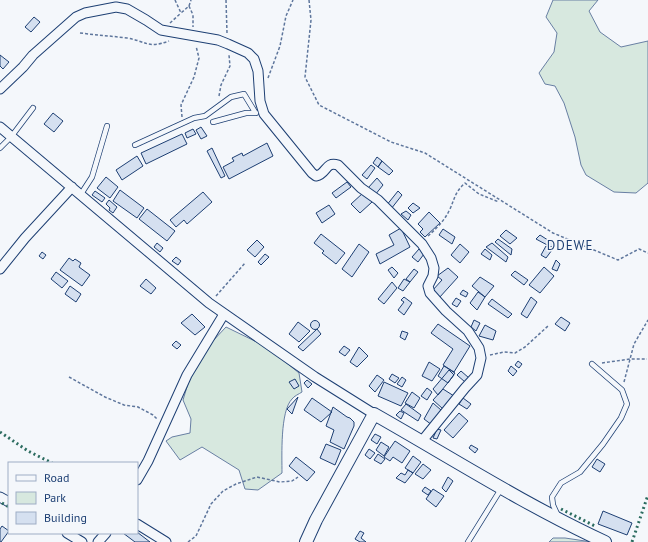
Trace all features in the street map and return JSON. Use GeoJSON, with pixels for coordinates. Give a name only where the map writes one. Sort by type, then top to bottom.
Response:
{"type":"FeatureCollection","features":[{"type":"Feature","properties":{"kind":"street"},"geometry":{"type":"LineString","coordinates":[[0,89],[61,29],[76,17],[85,13],[116,7],[127,9],[161,30],[192,35],[228,44],[248,53],[254,59],[258,71],[260,113],[312,173],[316,176],[320,175],[329,165],[338,165],[361,188],[378,200],[422,244],[432,258],[434,268],[433,276],[428,286],[430,293],[446,311],[468,331],[479,348],[481,358],[476,375],[422,441]]}},
{"type":"Feature","properties":{"kind":"street"},"geometry":{"type":"LineString","coordinates":[[0,127],[209,303],[315,377],[374,414],[501,488],[605,542]]}},
{"type":"Feature","properties":{"kind":"street"},"geometry":{"type":"LineString","coordinates":[[0,269],[25,238],[72,187]]}},
{"type":"Feature","properties":{"kind":"street"},"geometry":{"type":"LineString","coordinates":[[138,478],[148,461],[187,376],[224,314]]}},
{"type":"Feature","properties":{"kind":"street"},"geometry":{"type":"LineString","coordinates":[[306,542],[316,520],[374,414]]}},
{"type":"Feature","properties":{"kind":"street"},"geometry":{"type":"LineString","coordinates":[[138,525],[166,542]]}},
{"type":"Feature","properties":{"kind":"street"},"geometry":{"type":"LineString","coordinates":[[69,534],[82,542]]}},
{"type":"Feature","properties":{"kind":"street"},"geometry":{"type":"LineString","coordinates":[[98,542],[105,534]]}},
{"type":"Feature","properties":{"kind":"lane"},"geometry":{"type":"LineString","coordinates":[[134,145],[194,118],[205,116],[231,98],[244,94],[260,113]]}},
{"type":"Feature","properties":{"kind":"lane"},"geometry":{"type":"LineString","coordinates":[[0,148],[33,108]]}},
{"type":"Feature","properties":{"kind":"lane"},"geometry":{"type":"LineString","coordinates":[[213,122],[246,113],[260,113]]}},
{"type":"Feature","properties":{"kind":"lane"},"geometry":{"type":"LineString","coordinates":[[80,194],[92,176],[107,126]]}},
{"type":"Feature","properties":{"kind":"lane"},"geometry":{"type":"LineString","coordinates":[[559,519],[553,505],[552,497],[561,483],[580,472],[603,444],[621,418],[627,404],[622,390],[592,364]]}},
{"type":"Feature","properties":{"kind":"lane"},"geometry":{"type":"LineString","coordinates":[[468,542],[501,488]]}},
{"type":"Feature","properties":{"kind":"path"},"geometry":{"type":"LineString","coordinates":[[176,0],[181,13],[189,6],[191,0]]}},
{"type":"Feature","properties":{"kind":"path"},"geometry":{"type":"LineString","coordinates":[[217,108],[221,85],[230,66],[226,0]]}},
{"type":"Feature","properties":{"kind":"path"},"geometry":{"type":"LineString","coordinates":[[268,80],[280,46],[286,16],[293,0]]}},
{"type":"Feature","properties":{"kind":"path"},"geometry":{"type":"LineString","coordinates":[[309,0],[311,20],[305,77],[320,105],[392,142],[425,152],[553,233],[618,260],[639,249],[648,253]]}},
{"type":"Feature","properties":{"kind":"path"},"geometry":{"type":"LineString","coordinates":[[182,123],[181,105],[194,77],[199,58],[192,35],[193,15],[189,6]]}},
{"type":"Feature","properties":{"kind":"path"},"geometry":{"type":"LineString","coordinates":[[80,33],[129,39],[147,45],[158,45],[176,39],[181,34]]}},
{"type":"Feature","properties":{"kind":"path"},"geometry":{"type":"LineString","coordinates":[[422,244],[444,219],[450,210],[454,195],[465,183],[479,194],[499,202]]}},
{"type":"Feature","properties":{"kind":"path"},"geometry":{"type":"LineString","coordinates":[[209,303],[245,263]]}},
{"type":"Feature","properties":{"kind":"path"},"geometry":{"type":"LineString","coordinates":[[622,390],[634,344],[648,320]]}},
{"type":"Feature","properties":{"kind":"path"},"geometry":{"type":"LineString","coordinates":[[481,358],[495,353],[515,353],[525,347],[548,326]]}},
{"type":"Feature","properties":{"kind":"path"},"geometry":{"type":"LineString","coordinates":[[592,364],[630,359],[648,359]]}},
{"type":"Feature","properties":{"kind":"path"},"geometry":{"type":"LineString","coordinates":[[70,377],[105,397],[124,405],[138,407],[148,412],[153,415],[164,427]]}},
{"type":"Feature","properties":{"kind":"path"},"geometry":{"type":"LineString","coordinates":[[188,542],[196,536],[211,504],[223,491],[257,477],[280,482],[292,481],[298,477]]}},
{"type":"Feature","properties":{"kind":"green space"},"geometry":{"type":"Polygon","coordinates":[[[553,0],[598,0],[589,11],[600,32],[621,47],[648,41],[648,183],[636,193],[614,192],[586,175],[581,165],[575,137],[564,103],[555,86],[545,84],[539,73],[554,52],[557,33],[546,17],[553,0]]]}},
{"type":"Feature","properties":{"kind":"green space"},"geometry":{"type":"Polygon","coordinates":[[[226,327],[267,347],[299,373],[302,392],[293,398],[285,413],[282,445],[282,473],[258,490],[245,489],[239,470],[202,447],[180,460],[166,441],[172,437],[190,433],[191,419],[183,400],[193,367],[210,344],[226,327]]]}},
{"type":"Feature","properties":{"kind":"green space"},"geometry":{"type":"Polygon","coordinates":[[[553,538],[565,538],[592,542],[549,542],[553,538]]]}},
{"type":"Feature","properties":{"kind":"building"},"geometry":{"type":"Polygon","coordinates":[[[34,17],[40,22],[31,32],[25,27],[34,17]]]}},
{"type":"Feature","properties":{"kind":"building"},"geometry":{"type":"Polygon","coordinates":[[[0,55],[9,62],[3,69],[0,66],[0,55]]]}},
{"type":"Feature","properties":{"kind":"building"},"geometry":{"type":"Polygon","coordinates":[[[53,113],[63,121],[54,132],[44,124],[53,113]]]}},
{"type":"Feature","properties":{"kind":"building"},"geometry":{"type":"Polygon","coordinates":[[[201,127],[207,136],[201,139],[196,130],[201,127]]]}},
{"type":"Feature","properties":{"kind":"building"},"geometry":{"type":"Polygon","coordinates":[[[193,129],[196,134],[187,138],[185,133],[193,129]]]}},
{"type":"Feature","properties":{"kind":"building"},"geometry":{"type":"Polygon","coordinates":[[[182,134],[187,144],[146,164],[141,153],[182,134]]]}},
{"type":"Feature","properties":{"kind":"building"},"geometry":{"type":"Polygon","coordinates":[[[267,143],[273,156],[229,179],[223,167],[234,161],[232,158],[242,153],[243,156],[267,143]]]}},
{"type":"Feature","properties":{"kind":"building"},"geometry":{"type":"Polygon","coordinates":[[[212,148],[225,176],[221,178],[207,151],[212,148]]]}},
{"type":"Feature","properties":{"kind":"building"},"geometry":{"type":"Polygon","coordinates":[[[137,156],[143,166],[122,180],[116,170],[137,156]]]}},
{"type":"Feature","properties":{"kind":"building"},"geometry":{"type":"Polygon","coordinates":[[[377,157],[382,161],[378,167],[373,163],[377,157]]]}},
{"type":"Feature","properties":{"kind":"building"},"geometry":{"type":"Polygon","coordinates":[[[382,161],[393,171],[389,175],[378,167],[382,161]]]}},
{"type":"Feature","properties":{"kind":"building"},"geometry":{"type":"Polygon","coordinates":[[[371,165],[375,168],[367,179],[362,175],[371,165]]]}},
{"type":"Feature","properties":{"kind":"building"},"geometry":{"type":"Polygon","coordinates":[[[106,177],[118,187],[110,198],[97,188],[106,177]]]}},
{"type":"Feature","properties":{"kind":"building"},"geometry":{"type":"Polygon","coordinates":[[[377,178],[383,185],[375,195],[368,188],[377,178]]]}},
{"type":"Feature","properties":{"kind":"building"},"geometry":{"type":"Polygon","coordinates":[[[347,182],[351,187],[336,198],[332,193],[347,182]]]}},
{"type":"Feature","properties":{"kind":"building"},"geometry":{"type":"Polygon","coordinates":[[[120,190],[144,208],[137,218],[113,201],[120,190]]]}},
{"type":"Feature","properties":{"kind":"building"},"geometry":{"type":"Polygon","coordinates":[[[95,191],[105,198],[102,202],[92,195],[95,191]]]}},
{"type":"Feature","properties":{"kind":"building"},"geometry":{"type":"Polygon","coordinates":[[[398,191],[402,195],[391,209],[386,206],[398,191]]]}},
{"type":"Feature","properties":{"kind":"building"},"geometry":{"type":"Polygon","coordinates":[[[203,192],[212,202],[187,224],[184,220],[176,227],[170,220],[203,192]]]}},
{"type":"Feature","properties":{"kind":"building"},"geometry":{"type":"Polygon","coordinates":[[[363,193],[372,202],[360,213],[351,204],[363,193]]]}},
{"type":"Feature","properties":{"kind":"building"},"geometry":{"type":"Polygon","coordinates":[[[109,200],[117,207],[113,213],[109,210],[110,208],[106,204],[109,200]]]}},
{"type":"Feature","properties":{"kind":"building"},"geometry":{"type":"Polygon","coordinates":[[[413,203],[420,208],[413,213],[408,208],[413,203]]]}},
{"type":"Feature","properties":{"kind":"building"},"geometry":{"type":"Polygon","coordinates":[[[329,205],[335,214],[322,223],[316,213],[329,205]]]}},
{"type":"Feature","properties":{"kind":"building"},"geometry":{"type":"Polygon","coordinates":[[[147,209],[175,231],[167,241],[139,219],[147,209]]]}},
{"type":"Feature","properties":{"kind":"building"},"geometry":{"type":"Polygon","coordinates":[[[406,211],[411,215],[408,220],[401,214],[406,211]]]}},
{"type":"Feature","properties":{"kind":"building"},"geometry":{"type":"Polygon","coordinates":[[[429,212],[440,223],[425,237],[420,232],[423,229],[418,224],[429,212]]]}},
{"type":"Feature","properties":{"kind":"building"},"geometry":{"type":"Polygon","coordinates":[[[401,228],[410,247],[380,264],[376,254],[394,245],[389,235],[401,228]]]}},
{"type":"Feature","properties":{"kind":"building"},"geometry":{"type":"Polygon","coordinates":[[[443,229],[455,237],[452,244],[439,235],[443,229]]]}},
{"type":"Feature","properties":{"kind":"building"},"geometry":{"type":"Polygon","coordinates":[[[506,230],[517,238],[510,244],[500,236],[506,230]]]}},
{"type":"Feature","properties":{"kind":"building"},"geometry":{"type":"Polygon","coordinates":[[[321,234],[345,253],[336,264],[322,253],[324,251],[314,243],[321,234]]]}},
{"type":"Feature","properties":{"kind":"building"},"geometry":{"type":"Polygon","coordinates":[[[540,235],[554,244],[551,247],[536,239],[540,235]]]}},
{"type":"Feature","properties":{"kind":"building"},"geometry":{"type":"Polygon","coordinates":[[[498,239],[512,249],[511,255],[495,242],[498,239]]]}},
{"type":"Feature","properties":{"kind":"building"},"geometry":{"type":"Polygon","coordinates":[[[257,240],[264,247],[255,257],[247,250],[257,240]]]}},
{"type":"Feature","properties":{"kind":"building"},"geometry":{"type":"Polygon","coordinates":[[[157,243],[163,248],[160,252],[154,247],[157,243]]]}},
{"type":"Feature","properties":{"kind":"building"},"geometry":{"type":"Polygon","coordinates":[[[492,243],[508,257],[506,262],[486,247],[492,243]]]}},
{"type":"Feature","properties":{"kind":"building"},"geometry":{"type":"Polygon","coordinates":[[[359,244],[369,252],[352,277],[342,269],[359,244]]]}},
{"type":"Feature","properties":{"kind":"building"},"geometry":{"type":"Polygon","coordinates":[[[460,244],[469,252],[460,263],[451,255],[460,244]]]}},
{"type":"Feature","properties":{"kind":"building"},"geometry":{"type":"Polygon","coordinates":[[[546,246],[552,250],[546,258],[541,255],[546,246]]]}},
{"type":"Feature","properties":{"kind":"building"},"geometry":{"type":"Polygon","coordinates":[[[419,249],[424,254],[418,262],[412,257],[419,249]]]}},
{"type":"Feature","properties":{"kind":"building"},"geometry":{"type":"Polygon","coordinates":[[[485,249],[492,255],[490,260],[481,254],[485,249]]]}},
{"type":"Feature","properties":{"kind":"building"},"geometry":{"type":"Polygon","coordinates":[[[42,252],[46,255],[43,259],[39,256],[42,252]]]}},
{"type":"Feature","properties":{"kind":"building"},"geometry":{"type":"Polygon","coordinates":[[[265,254],[269,257],[261,265],[258,262],[265,254]]]}},
{"type":"Feature","properties":{"kind":"building"},"geometry":{"type":"Polygon","coordinates":[[[176,257],[181,261],[178,265],[172,261],[176,257]]]}},
{"type":"Feature","properties":{"kind":"building"},"geometry":{"type":"Polygon","coordinates":[[[69,258],[73,261],[75,259],[81,263],[79,267],[90,275],[82,286],[60,270],[69,258]]]}},
{"type":"Feature","properties":{"kind":"building"},"geometry":{"type":"Polygon","coordinates":[[[556,260],[560,264],[557,271],[552,269],[556,260]]]}},
{"type":"Feature","properties":{"kind":"building"},"geometry":{"type":"Polygon","coordinates":[[[392,267],[398,273],[394,278],[388,270],[392,267]]]}},
{"type":"Feature","properties":{"kind":"building"},"geometry":{"type":"Polygon","coordinates":[[[544,267],[554,276],[540,293],[529,285],[544,267]]]}},
{"type":"Feature","properties":{"kind":"building"},"geometry":{"type":"Polygon","coordinates":[[[448,268],[458,277],[439,298],[432,291],[442,280],[437,276],[448,268]]]}},
{"type":"Feature","properties":{"kind":"building"},"geometry":{"type":"Polygon","coordinates":[[[414,269],[418,272],[410,282],[406,279],[414,269]]]}},
{"type":"Feature","properties":{"kind":"building"},"geometry":{"type":"Polygon","coordinates":[[[515,271],[528,280],[524,285],[511,275],[515,271]]]}},
{"type":"Feature","properties":{"kind":"building"},"geometry":{"type":"Polygon","coordinates":[[[56,272],[68,281],[62,288],[51,279],[56,272]]]}},
{"type":"Feature","properties":{"kind":"building"},"geometry":{"type":"Polygon","coordinates":[[[480,277],[494,286],[485,297],[472,286],[480,277]]]}},
{"type":"Feature","properties":{"kind":"building"},"geometry":{"type":"Polygon","coordinates":[[[146,279],[156,288],[151,294],[140,286],[146,279]]]}},
{"type":"Feature","properties":{"kind":"building"},"geometry":{"type":"Polygon","coordinates":[[[404,279],[410,282],[403,291],[398,288],[404,279]]]}},
{"type":"Feature","properties":{"kind":"building"},"geometry":{"type":"Polygon","coordinates":[[[392,282],[397,288],[384,304],[378,299],[392,282]]]}},
{"type":"Feature","properties":{"kind":"building"},"geometry":{"type":"Polygon","coordinates":[[[70,286],[81,294],[76,302],[65,294],[70,286]]]}},
{"type":"Feature","properties":{"kind":"building"},"geometry":{"type":"Polygon","coordinates":[[[463,290],[468,293],[466,297],[460,294],[463,290]]]}},
{"type":"Feature","properties":{"kind":"building"},"geometry":{"type":"Polygon","coordinates":[[[478,292],[485,297],[477,310],[470,303],[478,292]]]}},
{"type":"Feature","properties":{"kind":"building"},"geometry":{"type":"Polygon","coordinates":[[[404,297],[412,303],[404,315],[398,310],[404,302],[401,300],[404,297]]]}},
{"type":"Feature","properties":{"kind":"building"},"geometry":{"type":"Polygon","coordinates":[[[531,297],[537,302],[527,318],[521,314],[531,297]]]}},
{"type":"Feature","properties":{"kind":"building"},"geometry":{"type":"Polygon","coordinates":[[[456,298],[461,301],[457,307],[452,304],[456,298]]]}},
{"type":"Feature","properties":{"kind":"building"},"geometry":{"type":"Polygon","coordinates":[[[492,299],[512,314],[508,318],[488,304],[492,299]]]}},
{"type":"Feature","properties":{"kind":"building"},"geometry":{"type":"Polygon","coordinates":[[[192,314],[205,327],[195,335],[181,323],[192,314]]]}},
{"type":"Feature","properties":{"kind":"building"},"geometry":{"type":"Polygon","coordinates":[[[561,317],[570,323],[565,331],[555,324],[561,317]]]}},
{"type":"Feature","properties":{"kind":"building"},"geometry":{"type":"Polygon","coordinates":[[[474,320],[480,323],[476,331],[471,327],[474,320]]]}},
{"type":"Feature","properties":{"kind":"building"},"geometry":{"type":"Polygon","coordinates":[[[313,321],[317,321],[319,325],[317,329],[313,329],[311,327],[311,323],[313,321]]]}},
{"type":"Feature","properties":{"kind":"building"},"geometry":{"type":"Polygon","coordinates":[[[298,322],[310,331],[299,342],[289,334],[298,322]]]}},
{"type":"Feature","properties":{"kind":"building"},"geometry":{"type":"Polygon","coordinates":[[[438,324],[470,346],[454,372],[443,365],[453,349],[431,333],[438,324]]]}},
{"type":"Feature","properties":{"kind":"building"},"geometry":{"type":"Polygon","coordinates":[[[485,325],[496,331],[493,340],[479,336],[485,325]]]}},
{"type":"Feature","properties":{"kind":"building"},"geometry":{"type":"Polygon","coordinates":[[[317,329],[321,334],[303,351],[298,347],[317,329]]]}},
{"type":"Feature","properties":{"kind":"building"},"geometry":{"type":"Polygon","coordinates":[[[402,331],[408,333],[405,340],[400,337],[402,331]]]}},
{"type":"Feature","properties":{"kind":"building"},"geometry":{"type":"Polygon","coordinates":[[[176,341],[181,345],[177,349],[172,345],[176,341]]]}},
{"type":"Feature","properties":{"kind":"building"},"geometry":{"type":"Polygon","coordinates":[[[344,346],[350,350],[345,356],[339,352],[344,346]]]}},
{"type":"Feature","properties":{"kind":"building"},"geometry":{"type":"Polygon","coordinates":[[[359,347],[368,356],[357,367],[350,362],[359,347]]]}},
{"type":"Feature","properties":{"kind":"building"},"geometry":{"type":"Polygon","coordinates":[[[518,361],[522,364],[519,368],[515,365],[518,361]]]}},
{"type":"Feature","properties":{"kind":"building"},"geometry":{"type":"Polygon","coordinates":[[[429,362],[440,369],[432,381],[422,376],[429,362]]]}},
{"type":"Feature","properties":{"kind":"building"},"geometry":{"type":"Polygon","coordinates":[[[444,366],[455,373],[448,383],[438,376],[444,366]]]}},
{"type":"Feature","properties":{"kind":"building"},"geometry":{"type":"Polygon","coordinates":[[[511,366],[517,371],[513,376],[508,371],[511,366]]]}},
{"type":"Feature","properties":{"kind":"building"},"geometry":{"type":"Polygon","coordinates":[[[449,370],[454,375],[438,395],[433,389],[449,370]]]}},
{"type":"Feature","properties":{"kind":"building"},"geometry":{"type":"Polygon","coordinates":[[[461,371],[469,378],[465,382],[457,375],[461,371]]]}},
{"type":"Feature","properties":{"kind":"building"},"geometry":{"type":"Polygon","coordinates":[[[392,374],[399,378],[395,383],[389,379],[392,374]]]}},
{"type":"Feature","properties":{"kind":"building"},"geometry":{"type":"Polygon","coordinates":[[[377,375],[384,380],[375,392],[369,386],[377,375]]]}},
{"type":"Feature","properties":{"kind":"building"},"geometry":{"type":"Polygon","coordinates":[[[402,377],[406,380],[402,387],[397,384],[402,377]]]}},
{"type":"Feature","properties":{"kind":"building"},"geometry":{"type":"Polygon","coordinates":[[[295,379],[299,386],[294,389],[289,382],[295,379]]]}},
{"type":"Feature","properties":{"kind":"building"},"geometry":{"type":"Polygon","coordinates":[[[307,380],[312,384],[308,388],[304,383],[307,380]]]}},
{"type":"Feature","properties":{"kind":"building"},"geometry":{"type":"Polygon","coordinates":[[[384,382],[408,393],[401,406],[378,396],[384,382]]]}},
{"type":"Feature","properties":{"kind":"building"},"geometry":{"type":"Polygon","coordinates":[[[427,388],[432,392],[427,400],[421,396],[427,388]]]}},
{"type":"Feature","properties":{"kind":"building"},"geometry":{"type":"Polygon","coordinates":[[[443,389],[454,396],[443,409],[433,400],[443,389]]]}},
{"type":"Feature","properties":{"kind":"building"},"geometry":{"type":"Polygon","coordinates":[[[412,392],[420,398],[414,408],[405,403],[412,392]]]}},
{"type":"Feature","properties":{"kind":"building"},"geometry":{"type":"Polygon","coordinates":[[[298,397],[292,414],[287,409],[298,397]]]}},
{"type":"Feature","properties":{"kind":"building"},"geometry":{"type":"Polygon","coordinates":[[[312,398],[332,412],[321,422],[304,410],[312,398]]]}},
{"type":"Feature","properties":{"kind":"building"},"geometry":{"type":"Polygon","coordinates":[[[463,398],[471,404],[467,409],[459,404],[463,398]]]}},
{"type":"Feature","properties":{"kind":"building"},"geometry":{"type":"Polygon","coordinates":[[[433,403],[441,410],[432,425],[424,419],[433,403]]]}},
{"type":"Feature","properties":{"kind":"building"},"geometry":{"type":"Polygon","coordinates":[[[406,404],[421,415],[418,421],[401,410],[406,404]]]}},
{"type":"Feature","properties":{"kind":"building"},"geometry":{"type":"Polygon","coordinates":[[[333,407],[354,422],[354,426],[344,449],[330,442],[334,430],[326,426],[333,407]]]}},
{"type":"Feature","properties":{"kind":"building"},"geometry":{"type":"Polygon","coordinates":[[[400,411],[404,413],[401,419],[396,415],[400,411]]]}},
{"type":"Feature","properties":{"kind":"building"},"geometry":{"type":"Polygon","coordinates":[[[459,413],[468,421],[453,438],[444,430],[459,413]]]}},
{"type":"Feature","properties":{"kind":"building"},"geometry":{"type":"Polygon","coordinates":[[[437,429],[441,430],[437,439],[433,438],[437,429]]]}},
{"type":"Feature","properties":{"kind":"building"},"geometry":{"type":"Polygon","coordinates":[[[375,434],[381,437],[377,444],[371,440],[375,434]]]}},
{"type":"Feature","properties":{"kind":"building"},"geometry":{"type":"Polygon","coordinates":[[[395,441],[410,451],[402,463],[393,457],[390,461],[384,457],[395,441]]]}},
{"type":"Feature","properties":{"kind":"building"},"geometry":{"type":"Polygon","coordinates":[[[381,442],[389,447],[384,456],[376,450],[381,442]]]}},
{"type":"Feature","properties":{"kind":"building"},"geometry":{"type":"Polygon","coordinates":[[[326,444],[341,450],[335,465],[320,458],[326,444]]]}},
{"type":"Feature","properties":{"kind":"building"},"geometry":{"type":"Polygon","coordinates":[[[471,445],[478,449],[475,453],[469,448],[471,445]]]}},
{"type":"Feature","properties":{"kind":"building"},"geometry":{"type":"Polygon","coordinates":[[[369,449],[375,453],[370,459],[365,455],[369,449]]]}},
{"type":"Feature","properties":{"kind":"building"},"geometry":{"type":"Polygon","coordinates":[[[378,454],[385,459],[381,464],[374,460],[378,454]]]}},
{"type":"Feature","properties":{"kind":"building"},"geometry":{"type":"Polygon","coordinates":[[[413,456],[421,462],[413,473],[405,468],[413,456]]]}},
{"type":"Feature","properties":{"kind":"building"},"geometry":{"type":"Polygon","coordinates":[[[296,457],[315,472],[307,481],[289,466],[296,457]]]}},
{"type":"Feature","properties":{"kind":"building"},"geometry":{"type":"Polygon","coordinates":[[[597,459],[605,464],[600,472],[592,467],[597,459]]]}},
{"type":"Feature","properties":{"kind":"building"},"geometry":{"type":"Polygon","coordinates":[[[423,464],[431,470],[423,479],[415,474],[423,464]]]}},
{"type":"Feature","properties":{"kind":"building"},"geometry":{"type":"Polygon","coordinates":[[[408,470],[413,473],[405,483],[396,478],[401,473],[405,475],[408,470]]]}},
{"type":"Feature","properties":{"kind":"building"},"geometry":{"type":"Polygon","coordinates":[[[448,477],[453,481],[446,492],[442,488],[448,477]]]}},
{"type":"Feature","properties":{"kind":"building"},"geometry":{"type":"Polygon","coordinates":[[[425,487],[431,491],[428,495],[422,491],[425,487]]]}},
{"type":"Feature","properties":{"kind":"building"},"geometry":{"type":"Polygon","coordinates":[[[433,489],[444,496],[436,507],[426,499],[433,489]]]}},
{"type":"Feature","properties":{"kind":"building"},"geometry":{"type":"Polygon","coordinates":[[[603,511],[632,523],[627,535],[598,524],[603,511]]]}},
{"type":"Feature","properties":{"kind":"building"},"geometry":{"type":"Polygon","coordinates":[[[2,526],[8,530],[1,542],[0,542],[0,529],[2,526]]]}},
{"type":"Feature","properties":{"kind":"building"},"geometry":{"type":"Polygon","coordinates":[[[360,531],[364,533],[361,538],[366,542],[360,542],[355,539],[360,531]]]}},
{"type":"Feature","properties":{"kind":"building"},"geometry":{"type":"Polygon","coordinates":[[[138,533],[150,542],[135,542],[124,534],[138,534],[138,533]]]}},
{"type":"Feature","properties":{"kind":"hedge"},"geometry":{"type":"LineString","coordinates":[[0,432],[28,451],[50,462]]}},
{"type":"Feature","properties":{"kind":"hedge"},"geometry":{"type":"LineString","coordinates":[[632,542],[648,495]]}},
{"type":"Feature","properties":{"kind":"hedge"},"geometry":{"type":"LineString","coordinates":[[2,503],[8,506]]}},
{"type":"Feature","properties":{"kind":"hedge"},"geometry":{"type":"LineString","coordinates":[[561,509],[595,526]]}},
{"type":"Feature","properties":{"kind":"district","name":"DDEWE"},"geometry":{"type":"Point","coordinates":[570,245]}}]}
